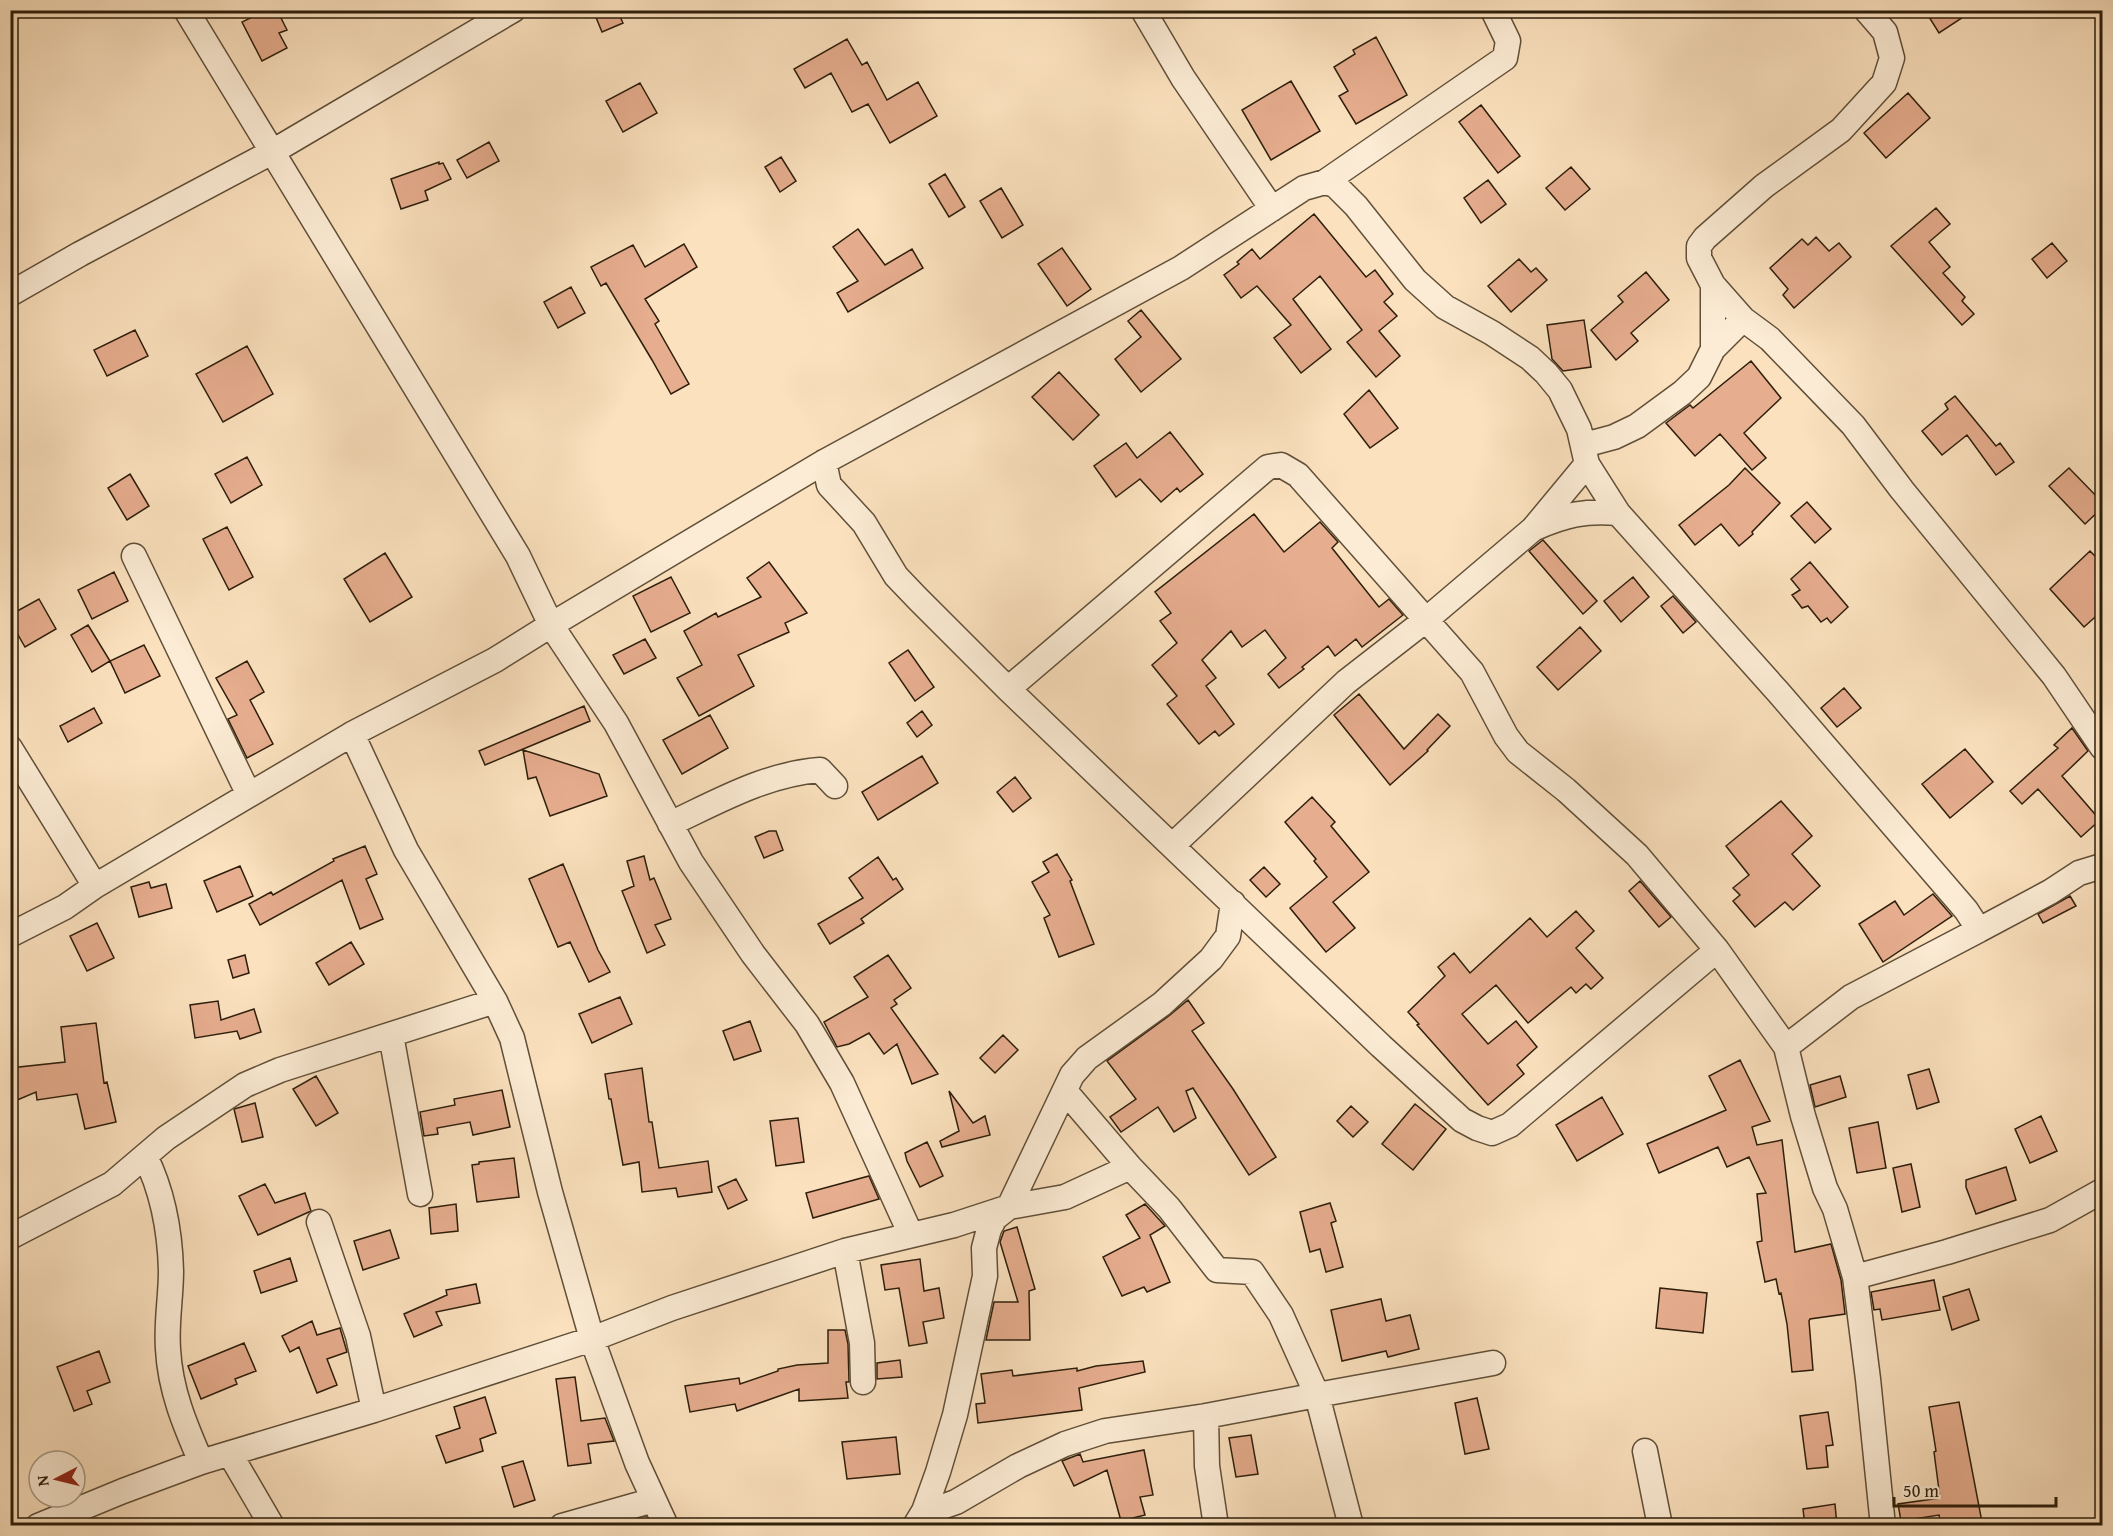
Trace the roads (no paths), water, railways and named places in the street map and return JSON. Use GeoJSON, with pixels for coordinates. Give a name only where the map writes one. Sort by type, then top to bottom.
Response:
{"type":"FeatureCollection","features":[{"type":"Feature","properties":{"kind":"street"},"geometry":{"type":"LineString","coordinates":[[186,10],[518,556],[551,625],[615,723],[670,824],[718,905],[807,1024],[843,1083],[911,1235]]}},
{"type":"Feature","properties":{"kind":"street"},"geometry":{"type":"LineString","coordinates":[[10,294],[272,152],[513,10]]}},
{"type":"Feature","properties":{"kind":"street"},"geometry":{"type":"LineString","coordinates":[[1143,10],[1183,78],[1272,209]]}},
{"type":"Feature","properties":{"kind":"street"},"geometry":{"type":"LineString","coordinates":[[10,935],[65,907],[94,886],[352,734],[495,660],[798,479],[827,474],[1181,268],[1304,188],[1325,182],[1505,58],[1508,41],[1492,10]]}},
{"type":"Feature","properties":{"kind":"street"},"geometry":{"type":"LineString","coordinates":[[1866,10],[1884,32],[1892,58],[1884,83],[1841,130],[1764,186],[1699,246],[1699,258],[1713,285],[1743,319],[1770,339],[1853,425],[1902,490],[2054,676],[2103,747]]}},
{"type":"Feature","properties":{"kind":"street"},"geometry":{"type":"LineString","coordinates":[[1325,182],[1335,186],[1356,206],[1415,280],[1445,307],[1492,333],[1530,358],[1546,373],[1560,390],[1579,429],[1586,454],[1618,513],[1771,684],[1966,910],[1978,930]]}},
{"type":"Feature","properties":{"kind":"street"},"geometry":{"type":"LineString","coordinates":[[1713,285],[1713,349]]}},
{"type":"Feature","properties":{"kind":"street"},"geometry":{"type":"LineString","coordinates":[[1173,845],[1346,682],[1426,619],[1533,529],[1586,454],[1614,436],[1637,426],[1682,393],[1699,377],[1713,349],[1743,319]]}},
{"type":"Feature","properties":{"kind":"street"},"geometry":{"type":"LineString","coordinates":[[1008,689],[1268,467],[1281,465],[1298,475],[1472,672],[1506,736],[1518,752],[1566,790],[1637,855],[1717,950],[1786,1047],[1803,1116],[1825,1188],[1835,1209],[1855,1277],[1883,1526]]}},
{"type":"Feature","properties":{"kind":"street"},"geometry":{"type":"LineString","coordinates":[[827,474],[864,523],[896,576],[1008,689],[1381,1046],[1462,1120],[1492,1133],[1510,1125],[1717,950]]}},
{"type":"Feature","properties":{"kind":"street"},"geometry":{"type":"LineString","coordinates":[[1533,529],[1555,519],[1583,512],[1618,513]]}},
{"type":"Feature","properties":{"kind":"street"},"geometry":{"type":"LineString","coordinates":[[134,556],[249,795]]}},
{"type":"Feature","properties":{"kind":"street"},"geometry":{"type":"LineString","coordinates":[[352,734],[406,850],[495,1001],[512,1038],[550,1192],[592,1339],[637,1462],[666,1526]]}},
{"type":"Feature","properties":{"kind":"street"},"geometry":{"type":"LineString","coordinates":[[10,748],[94,886]]}},
{"type":"Feature","properties":{"kind":"street"},"geometry":{"type":"LineString","coordinates":[[670,824],[751,785],[797,772],[820,770],[835,786]]}},
{"type":"Feature","properties":{"kind":"street"},"geometry":{"type":"LineString","coordinates":[[1786,1047],[1851,997],[2050,892],[2079,873],[2103,866]]}},
{"type":"Feature","properties":{"kind":"street"},"geometry":{"type":"LineString","coordinates":[[919,1518],[956,1415],[985,1276],[984,1248],[991,1223],[1009,1207],[1072,1075],[1087,1058],[1162,1004],[1211,959],[1228,936],[1233,903]]}},
{"type":"Feature","properties":{"kind":"street"},"geometry":{"type":"LineString","coordinates":[[1228,936],[1256,926]]}},
{"type":"Feature","properties":{"kind":"street"},"geometry":{"type":"LineString","coordinates":[[10,1238],[112,1184],[166,1138],[245,1084],[280,1070],[495,1001]]}},
{"type":"Feature","properties":{"kind":"street"},"geometry":{"type":"LineString","coordinates":[[391,1035],[420,1194]]}},
{"type":"Feature","properties":{"kind":"street"},"geometry":{"type":"LineString","coordinates":[[1065,1091],[1130,1167],[1169,1208],[1217,1270],[1252,1272],[1281,1315],[1317,1395],[1351,1526]]}},
{"type":"Feature","properties":{"kind":"street"},"geometry":{"type":"LineString","coordinates":[[145,1156],[164,1205],[168,1235],[171,1272],[168,1348],[175,1395],[182,1419],[201,1462]]}},
{"type":"Feature","properties":{"kind":"street"},"geometry":{"type":"LineString","coordinates":[[38,1526],[201,1462],[374,1410],[592,1339],[672,1308],[845,1251],[954,1225],[1009,1207],[1065,1197],[1130,1167]]}},
{"type":"Feature","properties":{"kind":"street"},"geometry":{"type":"LineString","coordinates":[[1855,1277],[1958,1249],[2050,1220],[2103,1191]]}},
{"type":"Feature","properties":{"kind":"street"},"geometry":{"type":"LineString","coordinates":[[319,1222],[358,1336],[374,1410]]}},
{"type":"Feature","properties":{"kind":"street"},"geometry":{"type":"LineString","coordinates":[[954,1225],[973,1234],[984,1248]]}},
{"type":"Feature","properties":{"kind":"street"},"geometry":{"type":"LineString","coordinates":[[845,1251],[862,1343],[863,1382]]}},
{"type":"Feature","properties":{"kind":"street"},"geometry":{"type":"LineString","coordinates":[[919,1518],[956,1502],[1018,1466],[1065,1444],[1105,1431],[1206,1416],[1493,1363]]}},
{"type":"Feature","properties":{"kind":"street"},"geometry":{"type":"LineString","coordinates":[[1206,1416],[1207,1466],[1216,1526]]}},
{"type":"Feature","properties":{"kind":"street"},"geometry":{"type":"LineString","coordinates":[[1645,1451],[1660,1526]]}},
{"type":"Feature","properties":{"kind":"street"},"geometry":{"type":"LineString","coordinates":[[230,1454],[272,1526]]}},
{"type":"Feature","properties":{"kind":"street"},"geometry":{"type":"LineString","coordinates":[[562,1526],[654,1500]]}}]}
